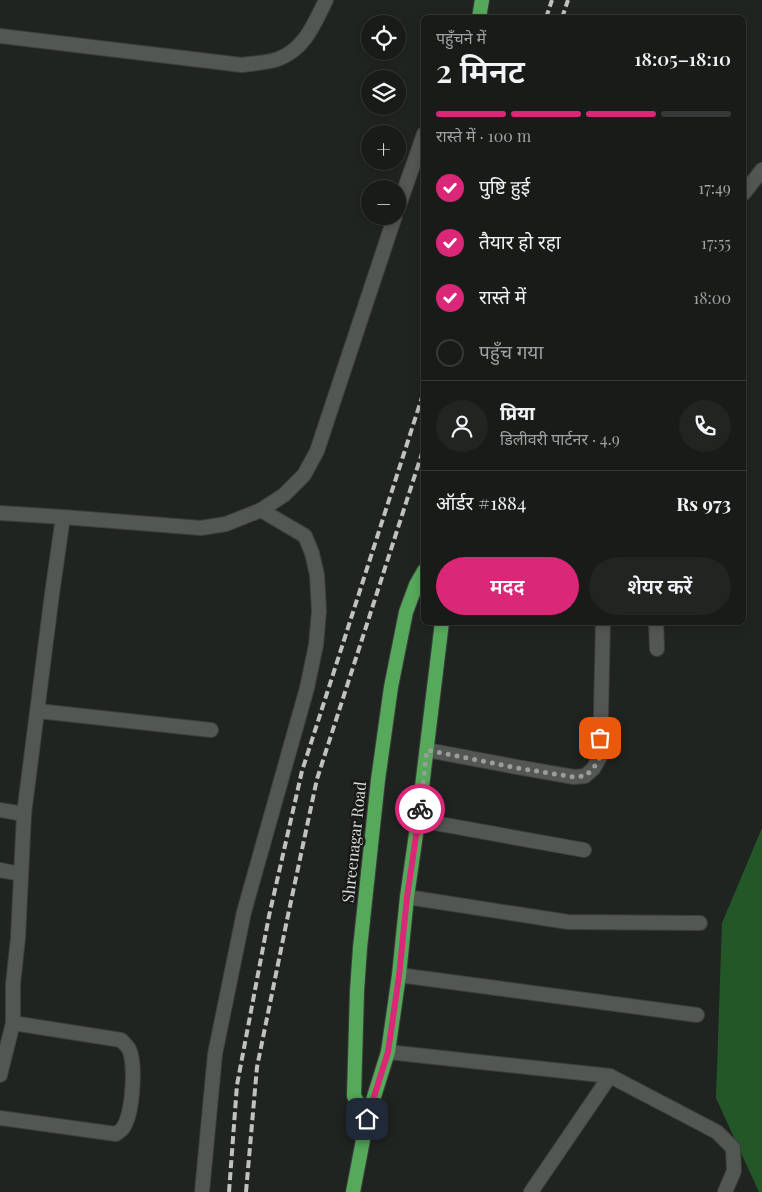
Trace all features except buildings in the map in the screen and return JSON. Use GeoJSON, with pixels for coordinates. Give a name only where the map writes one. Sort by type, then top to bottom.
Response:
{"type":"FeatureCollection","features":[{"type":"Feature","properties":{"kind":"highway"},"geometry":{"type":"LineString","coordinates":[[480,15],[482,0]]}},
{"type":"Feature","properties":{"kind":"highway","name":"Shreenagar Road"},"geometry":{"type":"LineString","coordinates":[[367,1119],[354,1096],[360,948],[378,780],[391,687],[406,612],[421,576]]}},
{"type":"Feature","properties":{"kind":"highway"},"geometry":{"type":"LineString","coordinates":[[353,1192],[367,1119],[388,1052],[442,625]]}},
{"type":"Feature","properties":{"kind":"street"},"geometry":{"type":"LineString","coordinates":[[0,36],[242,65],[252,64],[277,60],[300,45],[308,35],[326,0]]}},
{"type":"Feature","properties":{"kind":"street"},"geometry":{"type":"LineString","coordinates":[[406,185],[421,143]]}},
{"type":"Feature","properties":{"kind":"street"},"geometry":{"type":"LineString","coordinates":[[746,190],[762,170]]}},
{"type":"Feature","properties":{"kind":"street"},"geometry":{"type":"LineString","coordinates":[[0,514],[201,528],[226,524],[261,510],[284,495],[304,475],[317,451],[392,225]]}},
{"type":"Feature","properties":{"kind":"street"},"geometry":{"type":"LineString","coordinates":[[202,1192],[215,1054],[244,912],[307,688],[316,645],[319,611],[317,575],[312,553],[305,536],[261,510]]}},
{"type":"Feature","properties":{"kind":"street"},"geometry":{"type":"LineString","coordinates":[[0,1075],[13,1023],[7,982],[18,938],[24,814],[63,517]]}},
{"type":"Feature","properties":{"kind":"street"},"geometry":{"type":"LineString","coordinates":[[427,750],[517,768],[574,777],[585,776],[593,769],[600,757],[603,625]]}},
{"type":"Feature","properties":{"kind":"street"},"geometry":{"type":"LineString","coordinates":[[656,625],[657,649]]}},
{"type":"Feature","properties":{"kind":"street"},"geometry":{"type":"LineString","coordinates":[[38,711],[211,730]]}},
{"type":"Feature","properties":{"kind":"street"},"geometry":{"type":"LineString","coordinates":[[0,810],[24,814]]}},
{"type":"Feature","properties":{"kind":"street"},"geometry":{"type":"LineString","coordinates":[[418,820],[584,850]]}},
{"type":"Feature","properties":{"kind":"street"},"geometry":{"type":"LineString","coordinates":[[0,870],[21,874]]}},
{"type":"Feature","properties":{"kind":"street"},"geometry":{"type":"LineString","coordinates":[[407,897],[568,922],[700,923]]}},
{"type":"Feature","properties":{"kind":"street"},"geometry":{"type":"LineString","coordinates":[[399,976],[697,1016]]}},
{"type":"Feature","properties":{"kind":"street"},"geometry":{"type":"LineString","coordinates":[[0,1118],[116,1134],[123,1129],[131,1102],[132,1060],[129,1048],[122,1040],[13,1023]]}},
{"type":"Feature","properties":{"kind":"street"},"geometry":{"type":"LineString","coordinates":[[388,1052],[610,1076],[717,1132],[733,1148],[734,1171],[725,1192]]}},
{"type":"Feature","properties":{"kind":"street"},"geometry":{"type":"LineString","coordinates":[[531,1192],[610,1076]]}},
{"type":"Feature","properties":{"kind":"green space"},"geometry":{"type":"Polygon","coordinates":[[[762,828],[762,1192],[759,1192],[716,1098],[722,923],[762,828]]]}},
{"type":"Feature","properties":{"kind":"railway"},"geometry":{"type":"LineString","coordinates":[[547,15],[552,0]]}},
{"type":"Feature","properties":{"kind":"railway"},"geometry":{"type":"LineString","coordinates":[[563,15],[568,0]]}},
{"type":"Feature","properties":{"kind":"railway"},"geometry":{"type":"LineString","coordinates":[[229,1192],[237,1085],[269,916],[302,771],[421,400]]}},
{"type":"Feature","properties":{"kind":"railway"},"geometry":{"type":"LineString","coordinates":[[246,1192],[257,1067],[317,779],[421,456]]}},
{"type":"Feature","properties":{"kind":"way so far"},"geometry":{"type":"LineString","coordinates":[[420,809],[427,750],[574,777],[585,776],[593,769],[600,757],[600,738]]}},
{"type":"Feature","properties":{"kind":"route"},"geometry":{"type":"LineString","coordinates":[[367,1119],[388,1052],[420,809]]}}]}
